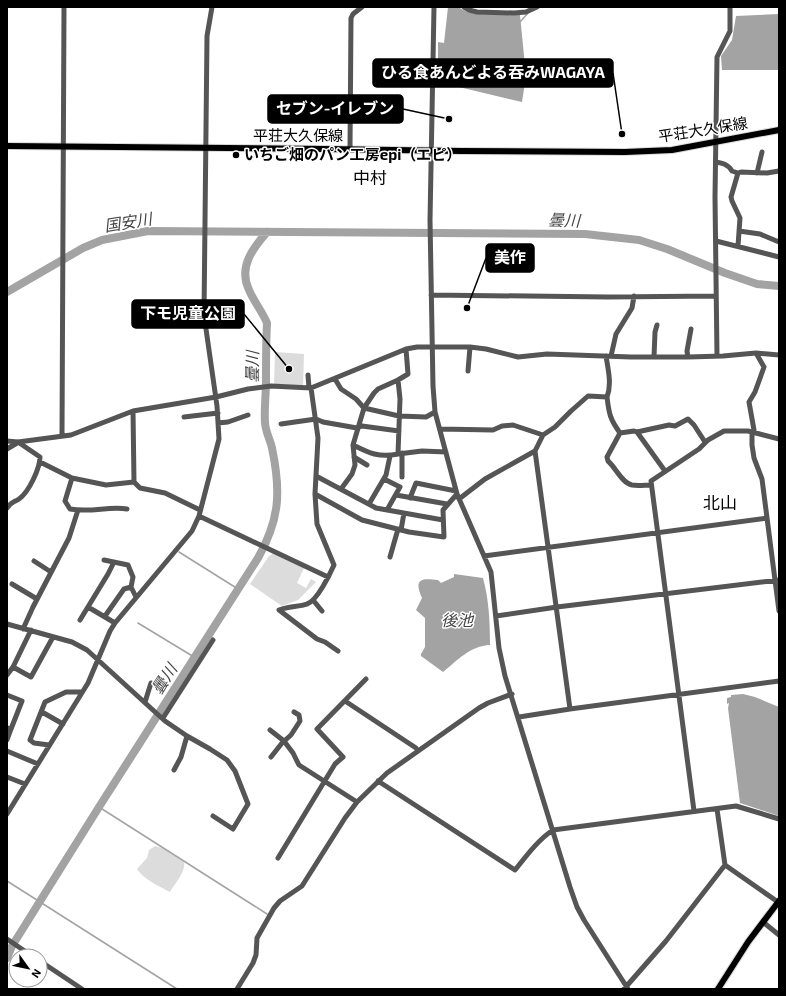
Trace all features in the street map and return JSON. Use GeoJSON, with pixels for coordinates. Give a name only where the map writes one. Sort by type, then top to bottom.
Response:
{"type":"FeatureCollection","features":[{"type":"Feature","properties":{"kind":"main road","name":"平荘大久保線"},"geometry":{"type":"LineString","coordinates":[[7,146],[624,152],[672,150],[779,130]]}},
{"type":"Feature","properties":{"kind":"main road"},"geometry":{"type":"LineString","coordinates":[[718,989],[748,942],[779,902]]}},
{"type":"Feature","properties":{"kind":"street"},"geometry":{"type":"LineString","coordinates":[[62,436],[64,7]]}},
{"type":"Feature","properties":{"kind":"street"},"geometry":{"type":"LineString","coordinates":[[7,814],[9,807],[38,764],[88,683],[110,631],[115,623],[192,531],[199,516],[219,439],[218,413],[204,315],[207,36],[212,7]]}},
{"type":"Feature","properties":{"kind":"street"},"geometry":{"type":"LineString","coordinates":[[350,149],[351,18],[355,11],[362,7]]}},
{"type":"Feature","properties":{"kind":"street"},"geometry":{"type":"LineString","coordinates":[[434,7],[430,220],[432,348],[435,412],[457,494],[491,572],[499,648],[505,676],[512,694],[577,907],[626,988],[666,941],[725,865],[717,809]]}},
{"type":"Feature","properties":{"kind":"street"},"geometry":{"type":"LineString","coordinates":[[464,7],[477,12],[514,13],[526,12],[537,7]]}},
{"type":"Feature","properties":{"kind":"street"},"geometry":{"type":"LineString","coordinates":[[717,356],[717,57],[730,31],[730,7]]}},
{"type":"Feature","properties":{"kind":"street"},"geometry":{"type":"LineString","coordinates":[[757,173],[762,152]]}},
{"type":"Feature","properties":{"kind":"street"},"geometry":{"type":"LineString","coordinates":[[716,162],[726,164],[730,166],[732,171],[738,173],[767,173],[779,171]]}},
{"type":"Feature","properties":{"kind":"street"},"geometry":{"type":"LineString","coordinates":[[738,173],[731,196],[740,218],[738,246]]}},
{"type":"Feature","properties":{"kind":"street"},"geometry":{"type":"LineString","coordinates":[[739,231],[760,234],[779,242]]}},
{"type":"Feature","properties":{"kind":"street"},"geometry":{"type":"LineString","coordinates":[[716,241],[779,257]]}},
{"type":"Feature","properties":{"kind":"street"},"geometry":{"type":"LineString","coordinates":[[431,295],[716,296]]}},
{"type":"Feature","properties":{"kind":"street"},"geometry":{"type":"LineString","coordinates":[[620,433],[609,414],[607,397],[609,393],[608,356],[616,334],[632,308],[634,296]]}},
{"type":"Feature","properties":{"kind":"street"},"geometry":{"type":"LineString","coordinates":[[654,357],[655,332],[657,325]]}},
{"type":"Feature","properties":{"kind":"street"},"geometry":{"type":"LineString","coordinates":[[688,357],[687,351],[691,329]]}},
{"type":"Feature","properties":{"kind":"street"},"geometry":{"type":"LineString","coordinates":[[7,441],[18,442],[71,435],[133,412],[216,397],[248,389],[271,386],[310,388],[417,347],[470,347],[486,349],[518,357],[547,354],[654,357],[723,356],[756,353],[779,355]]}},
{"type":"Feature","properties":{"kind":"street"},"geometry":{"type":"LineString","coordinates":[[468,370],[470,347]]}},
{"type":"Feature","properties":{"kind":"street"},"geometry":{"type":"LineString","coordinates":[[341,490],[352,474],[355,465],[353,445],[364,408],[378,389],[408,374],[406,350]]}},
{"type":"Feature","properties":{"kind":"street"},"geometry":{"type":"LineString","coordinates":[[756,353],[764,367],[755,392],[749,402],[754,430],[752,432],[752,445],[754,458],[762,479],[777,580],[779,611]]}},
{"type":"Feature","properties":{"kind":"street"},"geometry":{"type":"LineString","coordinates":[[308,374],[318,438],[315,494],[317,524],[334,565],[313,600],[308,604],[285,607],[279,610],[317,639],[325,642],[338,651]]}},
{"type":"Feature","properties":{"kind":"street"},"geometry":{"type":"LineString","coordinates":[[335,379],[341,389],[364,408],[400,416],[426,417],[435,412]]}},
{"type":"Feature","properties":{"kind":"street"},"geometry":{"type":"LineString","coordinates":[[398,380],[400,399],[399,431],[402,477]]}},
{"type":"Feature","properties":{"kind":"street"},"geometry":{"type":"LineString","coordinates":[[315,494],[362,520],[400,530],[444,537],[444,510],[447,504],[457,494],[534,452],[543,435],[555,427],[588,396],[607,397]]}},
{"type":"Feature","properties":{"kind":"street"},"geometry":{"type":"LineString","coordinates":[[133,412],[134,482],[140,488],[165,493],[200,510]]}},
{"type":"Feature","properties":{"kind":"street"},"geometry":{"type":"LineString","coordinates":[[184,417],[218,413]]}},
{"type":"Feature","properties":{"kind":"street"},"geometry":{"type":"LineString","coordinates":[[218,423],[228,422],[248,415]]}},
{"type":"Feature","properties":{"kind":"street"},"geometry":{"type":"LineString","coordinates":[[281,424],[316,419],[323,422],[357,428],[362,426],[399,431]]}},
{"type":"Feature","properties":{"kind":"street"},"geometry":{"type":"LineString","coordinates":[[620,433],[637,432],[669,425],[675,426],[688,419],[694,425],[705,442]]}},
{"type":"Feature","properties":{"kind":"street"},"geometry":{"type":"LineString","coordinates":[[440,429],[493,430],[502,426],[513,425],[543,435]]}},
{"type":"Feature","properties":{"kind":"street"},"geometry":{"type":"LineString","coordinates":[[694,811],[651,481],[699,449],[705,442],[724,431],[752,432],[779,440]]}},
{"type":"Feature","properties":{"kind":"street"},"geometry":{"type":"LineString","coordinates":[[637,432],[665,471]]}},
{"type":"Feature","properties":{"kind":"street"},"geometry":{"type":"LineString","coordinates":[[620,433],[607,457],[608,461],[621,478],[631,485],[651,485]]}},
{"type":"Feature","properties":{"kind":"street"},"geometry":{"type":"LineString","coordinates":[[7,449],[18,442]]}},
{"type":"Feature","properties":{"kind":"street"},"geometry":{"type":"LineString","coordinates":[[7,508],[9,500],[19,499],[30,487],[40,462],[40,457],[18,442]]}},
{"type":"Feature","properties":{"kind":"street"},"geometry":{"type":"LineString","coordinates":[[353,445],[371,454],[390,456],[431,451],[446,452]]}},
{"type":"Feature","properties":{"kind":"street"},"geometry":{"type":"LineString","coordinates":[[534,452],[549,548],[570,709]]}},
{"type":"Feature","properties":{"kind":"street"},"geometry":{"type":"LineString","coordinates":[[369,504],[384,479],[390,456]]}},
{"type":"Feature","properties":{"kind":"street"},"geometry":{"type":"LineString","coordinates":[[354,457],[367,466]]}},
{"type":"Feature","properties":{"kind":"street"},"geometry":{"type":"LineString","coordinates":[[40,462],[72,478],[106,485],[134,482]]}},
{"type":"Feature","properties":{"kind":"street"},"geometry":{"type":"LineString","coordinates":[[316,476],[376,508],[443,520]]}},
{"type":"Feature","properties":{"kind":"street"},"geometry":{"type":"LineString","coordinates":[[72,478],[65,501],[70,509],[95,511],[118,508],[127,509]]}},
{"type":"Feature","properties":{"kind":"street"},"geometry":{"type":"LineString","coordinates":[[384,479],[400,487],[387,510]]}},
{"type":"Feature","properties":{"kind":"street"},"geometry":{"type":"LineString","coordinates":[[410,498],[416,483],[457,494]]}},
{"type":"Feature","properties":{"kind":"street"},"geometry":{"type":"LineString","coordinates":[[396,495],[447,504]]}},
{"type":"Feature","properties":{"kind":"street"},"geometry":{"type":"LineString","coordinates":[[23,629],[69,538],[78,510]]}},
{"type":"Feature","properties":{"kind":"street"},"geometry":{"type":"LineString","coordinates":[[390,557],[400,530],[404,513]]}},
{"type":"Feature","properties":{"kind":"street"},"geometry":{"type":"LineString","coordinates":[[199,516],[328,577]]}},
{"type":"Feature","properties":{"kind":"street"},"geometry":{"type":"LineString","coordinates":[[484,556],[767,518]]}},
{"type":"Feature","properties":{"kind":"street"},"geometry":{"type":"LineString","coordinates":[[104,560],[128,565],[133,577],[131,587],[136,597]]}},
{"type":"Feature","properties":{"kind":"street"},"geometry":{"type":"LineString","coordinates":[[34,561],[51,572]]}},
{"type":"Feature","properties":{"kind":"street"},"geometry":{"type":"LineString","coordinates":[[80,620],[114,562]]}},
{"type":"Feature","properties":{"kind":"street"},"geometry":{"type":"LineString","coordinates":[[496,616],[556,607],[777,580]]}},
{"type":"Feature","properties":{"kind":"street"},"geometry":{"type":"LineString","coordinates":[[15,584],[37,599]]}},
{"type":"Feature","properties":{"kind":"street"},"geometry":{"type":"LineString","coordinates":[[105,616],[124,589],[131,587]]}},
{"type":"Feature","properties":{"kind":"street"},"geometry":{"type":"LineString","coordinates":[[313,600],[322,611]]}},
{"type":"Feature","properties":{"kind":"street"},"geometry":{"type":"LineString","coordinates":[[88,607],[115,623]]}},
{"type":"Feature","properties":{"kind":"street"},"geometry":{"type":"LineString","coordinates":[[7,624],[80,645],[98,659],[162,718],[187,736],[227,760],[235,771],[248,804],[232,829],[212,816]]}},
{"type":"Feature","properties":{"kind":"street"},"geometry":{"type":"LineString","coordinates":[[7,674],[13,667],[30,630]]}},
{"type":"Feature","properties":{"kind":"street"},"geometry":{"type":"LineString","coordinates":[[13,667],[31,677],[53,636]]}},
{"type":"Feature","properties":{"kind":"street"},"geometry":{"type":"LineString","coordinates":[[162,718],[213,640]]}},
{"type":"Feature","properties":{"kind":"street"},"geometry":{"type":"LineString","coordinates":[[278,858],[324,781],[335,764],[343,757],[317,729],[366,679]]}},
{"type":"Feature","properties":{"kind":"street"},"geometry":{"type":"LineString","coordinates":[[519,717],[779,681]]}},
{"type":"Feature","properties":{"kind":"street"},"geometry":{"type":"LineString","coordinates":[[145,702],[151,683]]}},
{"type":"Feature","properties":{"kind":"street"},"geometry":{"type":"LineString","coordinates":[[49,746],[34,743],[30,740],[45,702],[66,692],[82,692]]}},
{"type":"Feature","properties":{"kind":"street"},"geometry":{"type":"LineString","coordinates":[[237,989],[254,963],[257,938],[274,908],[280,901],[302,886],[345,818],[357,802],[378,781],[478,708],[512,694]]}},
{"type":"Feature","properties":{"kind":"street"},"geometry":{"type":"LineString","coordinates":[[7,695],[22,701],[9,729],[7,740]]}},
{"type":"Feature","properties":{"kind":"street"},"geometry":{"type":"LineString","coordinates":[[345,700],[416,748]]}},
{"type":"Feature","properties":{"kind":"street"},"geometry":{"type":"LineString","coordinates":[[42,712],[62,724]]}},
{"type":"Feature","properties":{"kind":"street"},"geometry":{"type":"LineString","coordinates":[[270,757],[282,743],[291,736],[300,721],[299,715],[294,712]]}},
{"type":"Feature","properties":{"kind":"street"},"geometry":{"type":"LineString","coordinates":[[270,730],[284,742],[293,753],[299,765],[357,802]]}},
{"type":"Feature","properties":{"kind":"street"},"geometry":{"type":"LineString","coordinates":[[174,770],[181,757],[187,736]]}},
{"type":"Feature","properties":{"kind":"street"},"geometry":{"type":"LineString","coordinates":[[7,751],[38,764]]}},
{"type":"Feature","properties":{"kind":"street"},"geometry":{"type":"LineString","coordinates":[[7,776],[25,784]]}},
{"type":"Feature","properties":{"kind":"street"},"geometry":{"type":"LineString","coordinates":[[378,781],[515,870],[541,840],[553,830],[736,806],[779,818]]}},
{"type":"Feature","properties":{"kind":"street"},"geometry":{"type":"LineString","coordinates":[[725,865],[779,902]]}},
{"type":"Feature","properties":{"kind":"street"},"geometry":{"type":"LineString","coordinates":[[763,922],[779,935]]}},
{"type":"Feature","properties":{"kind":"street"},"geometry":{"type":"LineString","coordinates":[[9,941],[20,948]]}},
{"type":"Feature","properties":{"kind":"street"},"geometry":{"type":"LineString","coordinates":[[48,966],[82,989]]}},
{"type":"Feature","properties":{"kind":"shaded area"},"geometry":{"type":"Polygon","coordinates":[[[275,352],[304,354],[303,387],[274,385],[275,352]]]}},
{"type":"Feature","properties":{"kind":"shaded area"},"geometry":{"type":"Polygon","coordinates":[[[274,553],[304,568],[297,583],[306,588],[311,579],[316,582],[298,600],[282,606],[250,584],[269,556],[274,553]]]}},
{"type":"Feature","properties":{"kind":"shaded area"},"geometry":{"type":"Polygon","coordinates":[[[155,846],[162,848],[184,862],[182,874],[170,892],[147,879],[137,869],[147,858],[149,850],[155,846]]]}},
{"type":"Feature","properties":{"kind":"water"},"geometry":{"type":"Polygon","coordinates":[[[448,7],[458,7],[467,12],[478,14],[520,15],[526,76],[522,102],[438,82],[438,42],[444,43],[448,7]]]}},
{"type":"Feature","properties":{"kind":"water"},"geometry":{"type":"Polygon","coordinates":[[[779,14],[779,70],[722,70],[721,56],[732,40],[736,16],[779,14]]]}},
{"type":"Feature","properties":{"kind":"water","name":"後池"},"geometry":{"type":"Polygon","coordinates":[[[454,574],[483,578],[489,611],[490,645],[470,651],[459,658],[443,672],[421,656],[425,647],[425,618],[416,610],[422,598],[418,586],[421,581],[427,579],[438,580],[441,583],[454,577],[454,574]]]}},
{"type":"Feature","properties":{"kind":"water"},"geometry":{"type":"Polygon","coordinates":[[[743,694],[755,697],[779,707],[779,816],[740,803],[728,708],[729,703],[727,704],[727,698],[731,697],[731,695],[743,694]]]}},
{"type":"Feature","properties":{"kind":"waterway"},"geometry":{"type":"LineString","coordinates":[[520,22],[528,13]]}},
{"type":"Feature","properties":{"kind":"waterway","name":"曇川"},"geometry":{"type":"LineString","coordinates":[[7,292],[83,248],[102,240],[148,231],[585,234],[639,240],[667,249],[725,273],[757,284],[779,286]]}},
{"type":"Feature","properties":{"kind":"waterway","name":"曇川"},"geometry":{"type":"LineString","coordinates":[[7,958],[12,946],[99,807],[258,558],[271,530],[277,504],[277,478],[272,448],[265,422],[267,323],[249,290],[245,273],[252,251],[267,232]]}},
{"type":"Feature","properties":{"kind":"waterway"},"geometry":{"type":"LineString","coordinates":[[179,552],[238,589]]}},
{"type":"Feature","properties":{"kind":"waterway"},"geometry":{"type":"LineString","coordinates":[[138,623],[194,657]]}},
{"type":"Feature","properties":{"kind":"waterway"},"geometry":{"type":"LineString","coordinates":[[99,807],[267,914]]}},
{"type":"Feature","properties":{"kind":"waterway"},"geometry":{"type":"LineString","coordinates":[[7,881],[177,989]]}},
{"type":"Feature","properties":{"kind":"place","name":"セブン-イレブン"},"geometry":{"type":"Point","coordinates":[449,119]}},
{"type":"Feature","properties":{"kind":"place","name":"ひる食あんどよる吞みWAGAYA"},"geometry":{"type":"Point","coordinates":[622,134]}},
{"type":"Feature","properties":{"kind":"place","name":"いちご畑のパン工房epi（エピ）"},"geometry":{"type":"Point","coordinates":[236,155]}},
{"type":"Feature","properties":{"kind":"place","name":"美作"},"geometry":{"type":"Point","coordinates":[467,308]}},
{"type":"Feature","properties":{"kind":"place","name":"下モ児童公園"},"geometry":{"type":"Point","coordinates":[289,369]}},
{"type":"Feature","properties":{"kind":"district","name":"中村"},"geometry":{"type":"Point","coordinates":[370,178]}},
{"type":"Feature","properties":{"kind":"district","name":"北山"},"geometry":{"type":"Point","coordinates":[720,503]}},
{"type":"Feature","properties":{"kind":"water label","name":"国安川"},"geometry":{"type":"Point","coordinates":[128,222]}}]}
